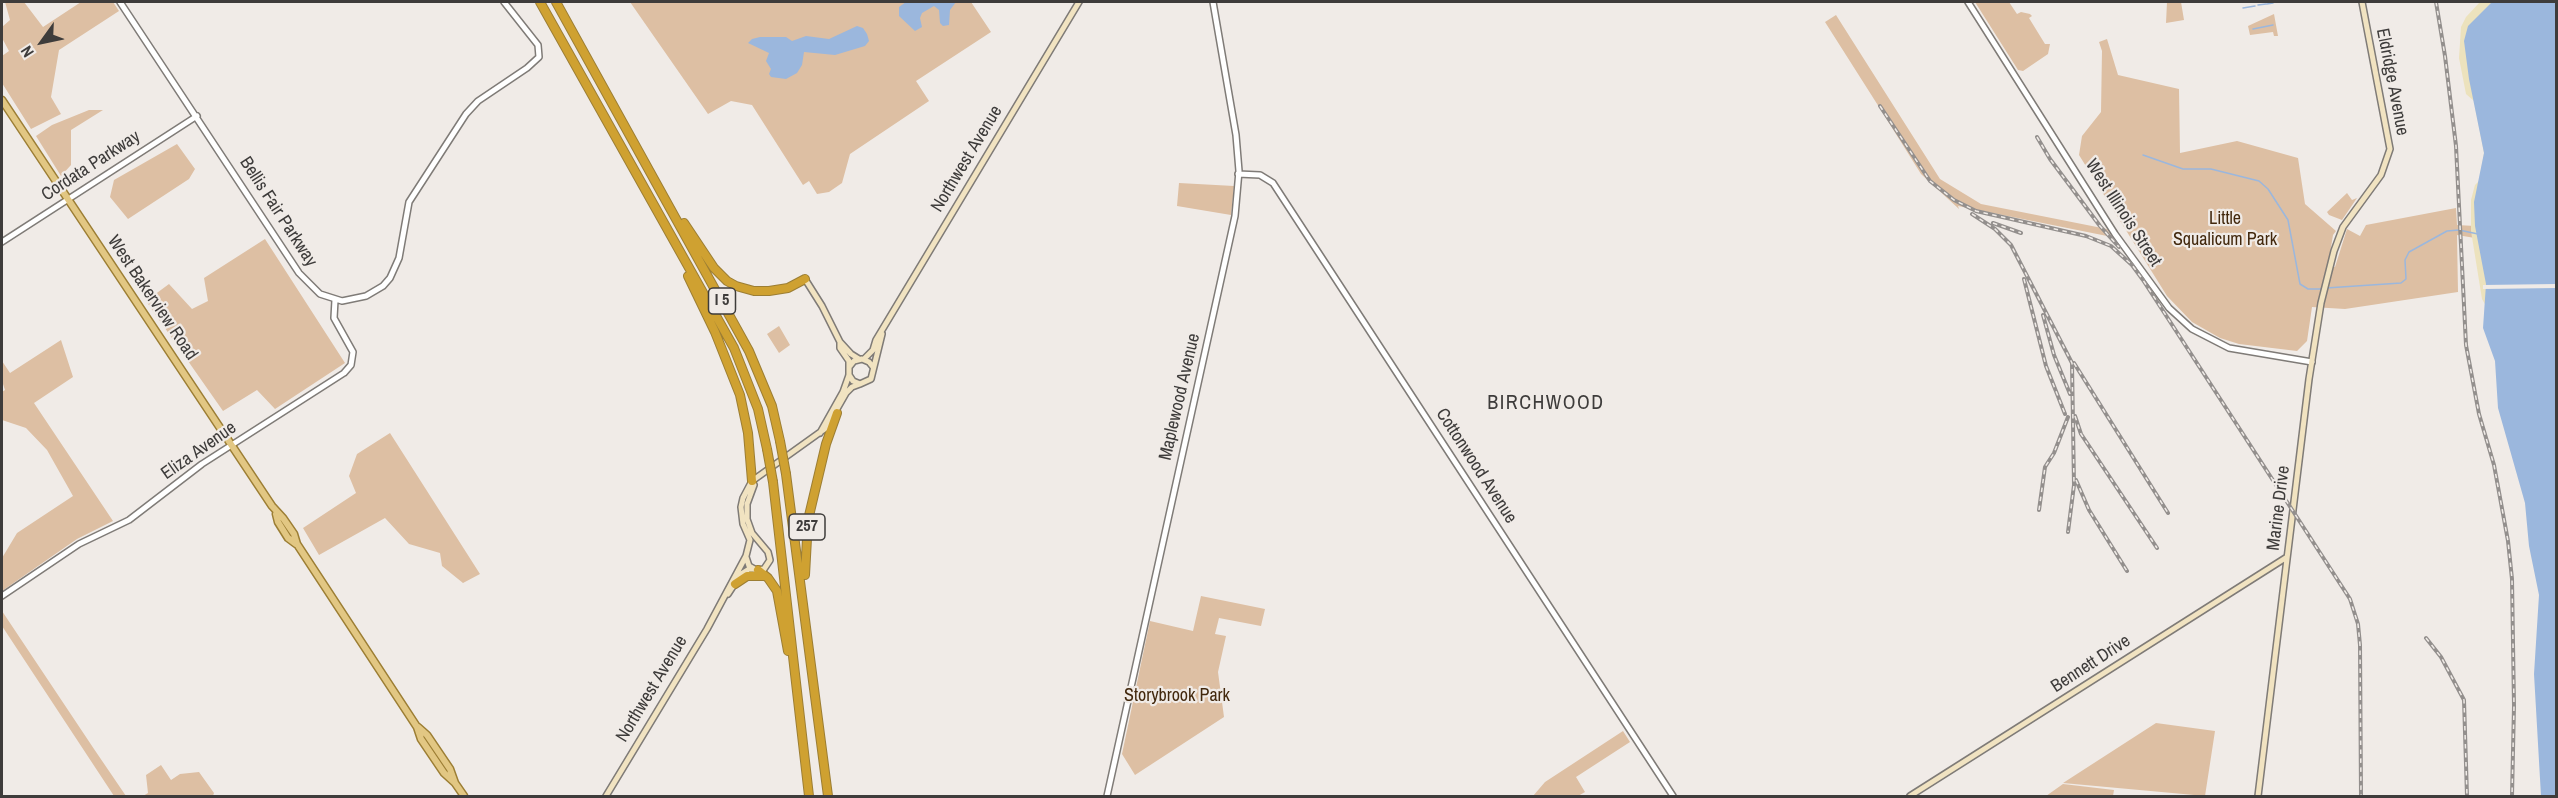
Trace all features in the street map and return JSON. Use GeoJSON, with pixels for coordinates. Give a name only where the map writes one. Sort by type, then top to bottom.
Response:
{"type":"FeatureCollection","features":[{"type":"Feature","properties":{"kind":"highway","name":"I 5"},"geometry":{"type":"LineString","coordinates":[[556,2],[749,351],[772,406],[786,474],[828,796]]}},
{"type":"Feature","properties":{"kind":"highway","name":"I 5"},"geometry":{"type":"LineString","coordinates":[[540,3],[734,348],[758,409],[773,482],[809,796]]}},
{"type":"Feature","properties":{"kind":"highway"},"geometry":{"type":"LineString","coordinates":[[648,168],[714,268],[727,281],[746,289],[769,291],[788,288],[805,279]]}},
{"type":"Feature","properties":{"kind":"highway"},"geometry":{"type":"LineString","coordinates":[[663,223],[715,332],[740,395],[748,434],[753,481]]}},
{"type":"Feature","properties":{"kind":"highway","name":"257"},"geometry":{"type":"LineString","coordinates":[[809,641],[804,553],[808,520],[826,444],[837,413]]}},
{"type":"Feature","properties":{"kind":"highway"},"geometry":{"type":"LineString","coordinates":[[756,570],[768,578],[779,595],[801,730]]}},
{"type":"Feature","properties":{"kind":"highway"},"geometry":{"type":"LineString","coordinates":[[735,584],[751,575],[768,578]]}},
{"type":"Feature","properties":{"kind":"main road","name":"Northwest Avenue"},"geometry":{"type":"LineString","coordinates":[[862,359],[870,354],[1078,2]]}},
{"type":"Feature","properties":{"kind":"main road","name":"Eldridge Avenue"},"geometry":{"type":"LineString","coordinates":[[2343,227],[2381,175],[2390,149],[2362,2]]}},
{"type":"Feature","properties":{"kind":"main road","name":"West Bakerview Road"},"geometry":{"type":"LineString","coordinates":[[2,100],[232,445],[276,513],[278,522],[288,538],[297,544],[417,727],[421,739],[444,773],[464,796]]}},
{"type":"Feature","properties":{"kind":"main road","name":"Marine Drive"},"geometry":{"type":"LineString","coordinates":[[2258,796],[2317,325],[2334,251],[2343,227]]}},
{"type":"Feature","properties":{"kind":"main road"},"geometry":{"type":"LineString","coordinates":[[805,279],[822,306],[840,342],[849,367],[849,375],[839,401],[820,433]]}},
{"type":"Feature","properties":{"kind":"main road","name":"Northwest Avenue"},"geometry":{"type":"LineString","coordinates":[[873,367],[882,332]]}},
{"type":"Feature","properties":{"kind":"main road"},"geometry":{"type":"LineString","coordinates":[[767,469],[751,490],[746,511],[752,533],[769,554],[769,562],[764,568],[756,570],[747,564],[750,540],[743,524],[741,507],[743,498],[753,481],[767,469],[820,433],[837,413],[850,388],[871,379],[873,367],[851,354],[840,342]]}},
{"type":"Feature","properties":{"kind":"main road"},"geometry":{"type":"LineString","coordinates":[[849,367],[854,361],[862,359]]}},
{"type":"Feature","properties":{"kind":"main road"},"geometry":{"type":"LineString","coordinates":[[849,375],[853,381],[860,384]]}},
{"type":"Feature","properties":{"kind":"main road"},"geometry":{"type":"LineString","coordinates":[[747,554],[755,547],[764,548]]}},
{"type":"Feature","properties":{"kind":"main road","name":"Northwest Avenue"},"geometry":{"type":"LineString","coordinates":[[606,796],[724,598],[747,554]]}},
{"type":"Feature","properties":{"kind":"main road","name":"Bennett Drive"},"geometry":{"type":"LineString","coordinates":[[1910,796],[2287,557]]}},
{"type":"Feature","properties":{"kind":"main road","name":"Northwest Avenue"},"geometry":{"type":"LineString","coordinates":[[724,598],[741,574],[748,569],[756,570]]}},
{"type":"Feature","properties":{"kind":"street","name":"Bellis Fair Parkway"},"geometry":{"type":"LineString","coordinates":[[120,2],[299,273],[314,289],[335,300]]}},
{"type":"Feature","properties":{"kind":"street"},"geometry":{"type":"LineString","coordinates":[[335,300],[358,299],[383,286],[397,266],[409,202],[466,114],[478,101],[527,68],[539,57],[538,45],[504,2]]}},
{"type":"Feature","properties":{"kind":"street","name":"Maplewood Avenue"},"geometry":{"type":"LineString","coordinates":[[1107,796],[1233,232],[1238,174],[1234,121],[1213,2]]}},
{"type":"Feature","properties":{"kind":"street","name":"West Illinois Street"},"geometry":{"type":"LineString","coordinates":[[1968,2],[2096,204],[2169,308],[2192,329],[2229,348],[2312,362]]}},
{"type":"Feature","properties":{"kind":"street","name":"Cordata Parkway"},"geometry":{"type":"LineString","coordinates":[[2,242],[197,116]]}},
{"type":"Feature","properties":{"kind":"street","name":"Cottonwood Avenue"},"geometry":{"type":"LineString","coordinates":[[1238,174],[1260,175],[1273,183],[1673,796]]}},
{"type":"Feature","properties":{"kind":"street","name":"Eliza Avenue"},"geometry":{"type":"LineString","coordinates":[[2,596],[79,544],[129,520],[196,469],[348,369],[353,352],[334,318],[335,300]]}},
{"type":"Feature","properties":{"kind":"green space"},"geometry":{"type":"Polygon","coordinates":[[[5,2],[24,2],[43,27],[81,2],[113,2],[119,11],[59,50],[51,97],[61,114],[31,129],[2,83],[2,56],[9,51],[2,38],[2,27],[10,20],[5,2]]]}},
{"type":"Feature","properties":{"kind":"green space"},"geometry":{"type":"Polygon","coordinates":[[[630,2],[971,2],[991,32],[916,81],[929,101],[850,154],[842,183],[829,192],[817,194],[809,181],[803,185],[752,105],[731,101],[708,114],[630,2]]]}},
{"type":"Feature","properties":{"kind":"green space"},"geometry":{"type":"Polygon","coordinates":[[[1975,2],[2009,2],[2017,14],[2021,12],[2030,14],[2032,16],[2029,18],[2045,44],[2050,44],[2048,54],[2023,71],[2018,70],[1975,2]]]}},
{"type":"Feature","properties":{"kind":"green space"},"geometry":{"type":"Polygon","coordinates":[[[2167,2],[2181,2],[2184,20],[2166,23],[2167,2]]]}},
{"type":"Feature","properties":{"kind":"green space"},"geometry":{"type":"Polygon","coordinates":[[[2274,14],[2278,36],[2274,36],[2273,32],[2250,35],[2248,26],[2274,14]]]}},
{"type":"Feature","properties":{"kind":"green space"},"geometry":{"type":"Polygon","coordinates":[[[1836,15],[1940,179],[1981,204],[2107,229],[2112,237],[1958,206],[1959,209],[1921,174],[1825,22],[1836,15]]]}},
{"type":"Feature","properties":{"kind":"green space","name":"Little Squalicum Park"},"geometry":{"type":"Polygon","coordinates":[[[2107,39],[2118,75],[2179,89],[2180,153],[2237,141],[2298,158],[2305,204],[2336,231],[2333,235],[2328,265],[2335,267],[2347,229],[2360,236],[2366,225],[2456,208],[2457,225],[2475,226],[2475,238],[2457,235],[2458,292],[2345,309],[2312,307],[2307,341],[2297,351],[2239,344],[2220,338],[2192,322],[2167,296],[2079,155],[2082,136],[2101,112],[2102,51],[2099,42],[2107,39]]]}},
{"type":"Feature","properties":{"kind":"green space"},"geometry":{"type":"Polygon","coordinates":[[[89,110],[103,110],[71,130],[71,165],[61,176],[36,136],[52,125],[89,110]]]}},
{"type":"Feature","properties":{"kind":"green space"},"geometry":{"type":"Polygon","coordinates":[[[177,144],[195,169],[189,179],[128,219],[110,197],[114,180],[177,144]]]}},
{"type":"Feature","properties":{"kind":"green space"},"geometry":{"type":"Polygon","coordinates":[[[1179,183],[1234,186],[1231,215],[1177,206],[1179,183]]]}},
{"type":"Feature","properties":{"kind":"green space"},"geometry":{"type":"Polygon","coordinates":[[[2347,193],[2352,200],[2357,198],[2342,220],[2329,215],[2327,212],[2347,193]]]}},
{"type":"Feature","properties":{"kind":"green space"},"geometry":{"type":"Polygon","coordinates":[[[265,239],[345,363],[275,409],[257,390],[223,411],[146,301],[169,284],[192,309],[208,301],[204,278],[265,239]]]}},
{"type":"Feature","properties":{"kind":"green space"},"geometry":{"type":"Polygon","coordinates":[[[779,326],[790,345],[779,353],[767,334],[779,326]]]}},
{"type":"Feature","properties":{"kind":"green space"},"geometry":{"type":"Polygon","coordinates":[[[61,340],[73,377],[34,403],[113,521],[77,539],[2,591],[2,558],[17,533],[73,496],[47,450],[26,428],[2,420],[2,392],[5,390],[2,381],[2,361],[10,373],[61,340]]]}},
{"type":"Feature","properties":{"kind":"green space"},"geometry":{"type":"Polygon","coordinates":[[[390,433],[480,574],[463,583],[442,566],[440,553],[409,544],[385,518],[319,555],[303,528],[356,493],[349,476],[357,454],[390,433]]]}},
{"type":"Feature","properties":{"kind":"green space","name":"Storybrook Park"},"geometry":{"type":"Polygon","coordinates":[[[1201,596],[1265,609],[1261,626],[1219,618],[1215,634],[1226,636],[1218,672],[1224,717],[1135,775],[1122,754],[1150,621],[1193,631],[1201,596]]]}},
{"type":"Feature","properties":{"kind":"green space"},"geometry":{"type":"Polygon","coordinates":[[[2,611],[126,796],[114,796],[2,626],[2,611]]]}},
{"type":"Feature","properties":{"kind":"green space"},"geometry":{"type":"Polygon","coordinates":[[[2156,723],[2215,731],[2205,796],[2063,783],[2156,723]]]}},
{"type":"Feature","properties":{"kind":"green space"},"geometry":{"type":"Polygon","coordinates":[[[1623,731],[1630,742],[1576,777],[1585,792],[1578,796],[1533,796],[1545,782],[1623,731]]]}},
{"type":"Feature","properties":{"kind":"green space"},"geometry":{"type":"Polygon","coordinates":[[[161,765],[171,780],[180,774],[199,772],[214,793],[213,796],[143,796],[148,793],[146,775],[161,765]]]}},
{"type":"Feature","properties":{"kind":"green space"},"geometry":{"type":"Polygon","coordinates":[[[2063,784],[2114,790],[2113,796],[2046,796],[2063,784]]]}},
{"type":"Feature","properties":{"kind":"sand"},"geometry":{"type":"Polygon","coordinates":[[[2480,2],[2492,2],[2486,306],[2482,299],[2471,231],[2471,200],[2475,185],[2479,181],[2484,153],[2474,101],[2466,94],[2459,58],[2461,27],[2466,17],[2480,2]]]}},
{"type":"Feature","properties":{"kind":"water"},"geometry":{"type":"Polygon","coordinates":[[[906,2],[956,2],[950,10],[949,25],[943,26],[940,23],[939,10],[934,6],[922,13],[920,18],[922,27],[915,31],[899,16],[899,7],[906,2]]]}},
{"type":"Feature","properties":{"kind":"water"},"geometry":{"type":"Polygon","coordinates":[[[2492,2],[2556,2],[2556,796],[2541,796],[2534,674],[2539,595],[2529,546],[2525,503],[2498,408],[2495,361],[2483,328],[2486,284],[2475,226],[2474,202],[2484,153],[2464,41],[2468,26],[2492,2]]]}},
{"type":"Feature","properties":{"kind":"water"},"geometry":{"type":"Polygon","coordinates":[[[857,26],[863,28],[867,34],[869,41],[865,46],[835,55],[804,52],[802,65],[797,73],[786,79],[771,77],[769,74],[771,69],[766,61],[769,53],[748,43],[760,37],[786,37],[792,41],[806,36],[829,39],[857,26]]]}},
{"type":"Feature","properties":{"kind":"pier"},"geometry":{"type":"Polygon","coordinates":[[[2556,284],[2556,288],[2483,289],[2483,285],[2556,284]]]}},
{"type":"Feature","properties":{"kind":"waterway"},"geometry":{"type":"LineString","coordinates":[[2267,4],[2273,3]]}},
{"type":"Feature","properties":{"kind":"waterway"},"geometry":{"type":"LineString","coordinates":[[2258,5],[2266,4]]}},
{"type":"Feature","properties":{"kind":"waterway"},"geometry":{"type":"LineString","coordinates":[[2243,8],[2255,6]]}},
{"type":"Feature","properties":{"kind":"waterway"},"geometry":{"type":"LineString","coordinates":[[2253,29],[2273,25]]}},
{"type":"Feature","properties":{"kind":"waterway"},"geometry":{"type":"LineString","coordinates":[[2143,155],[2183,169],[2211,169],[2259,181],[2268,189],[2288,220],[2300,284],[2308,289],[2322,289]]}},
{"type":"Feature","properties":{"kind":"waterway"},"geometry":{"type":"LineString","coordinates":[[2326,288],[2401,283],[2406,279],[2405,260],[2409,252],[2447,231],[2459,230],[2478,234]]}},
{"type":"Feature","properties":{"kind":"railway"},"geometry":{"type":"LineString","coordinates":[[2436,2],[2456,146],[2466,345],[2479,414],[2494,465],[2508,541],[2512,579],[2514,706],[2512,796]]}},
{"type":"Feature","properties":{"kind":"railway"},"geometry":{"type":"LineString","coordinates":[[1880,106],[1930,181],[1954,200],[1976,211],[2086,236],[2111,246],[2132,265],[2143,280],[2350,599],[2358,624],[2360,645],[2361,796]]}},
{"type":"Feature","properties":{"kind":"railway"},"geometry":{"type":"LineString","coordinates":[[2037,137],[2050,159],[2100,226],[2119,247]]}},
{"type":"Feature","properties":{"kind":"railway"},"geometry":{"type":"LineString","coordinates":[[1972,214],[1995,229],[2011,245],[2072,363],[2074,485],[2068,532]]}},
{"type":"Feature","properties":{"kind":"railway"},"geometry":{"type":"LineString","coordinates":[[1993,223],[2021,233]]}},
{"type":"Feature","properties":{"kind":"railway"},"geometry":{"type":"LineString","coordinates":[[2024,279],[2046,366],[2065,414]]}},
{"type":"Feature","properties":{"kind":"railway"},"geometry":{"type":"LineString","coordinates":[[2043,315],[2054,355],[2070,394]]}},
{"type":"Feature","properties":{"kind":"railway"},"geometry":{"type":"LineString","coordinates":[[2074,363],[2168,513]]}},
{"type":"Feature","properties":{"kind":"railway"},"geometry":{"type":"LineString","coordinates":[[2075,416],[2081,434],[2157,548]]}},
{"type":"Feature","properties":{"kind":"railway"},"geometry":{"type":"LineString","coordinates":[[2039,510],[2045,467],[2054,453],[2068,417]]}},
{"type":"Feature","properties":{"kind":"railway"},"geometry":{"type":"LineString","coordinates":[[2076,480],[2089,510],[2127,571]]}},
{"type":"Feature","properties":{"kind":"railway"},"geometry":{"type":"LineString","coordinates":[[2426,638],[2441,657],[2464,700],[2467,796]]}},
{"type":"Feature","properties":{"kind":"district","name":"BIRCHWOOD"},"geometry":{"type":"Point","coordinates":[1546,404]}}]}
